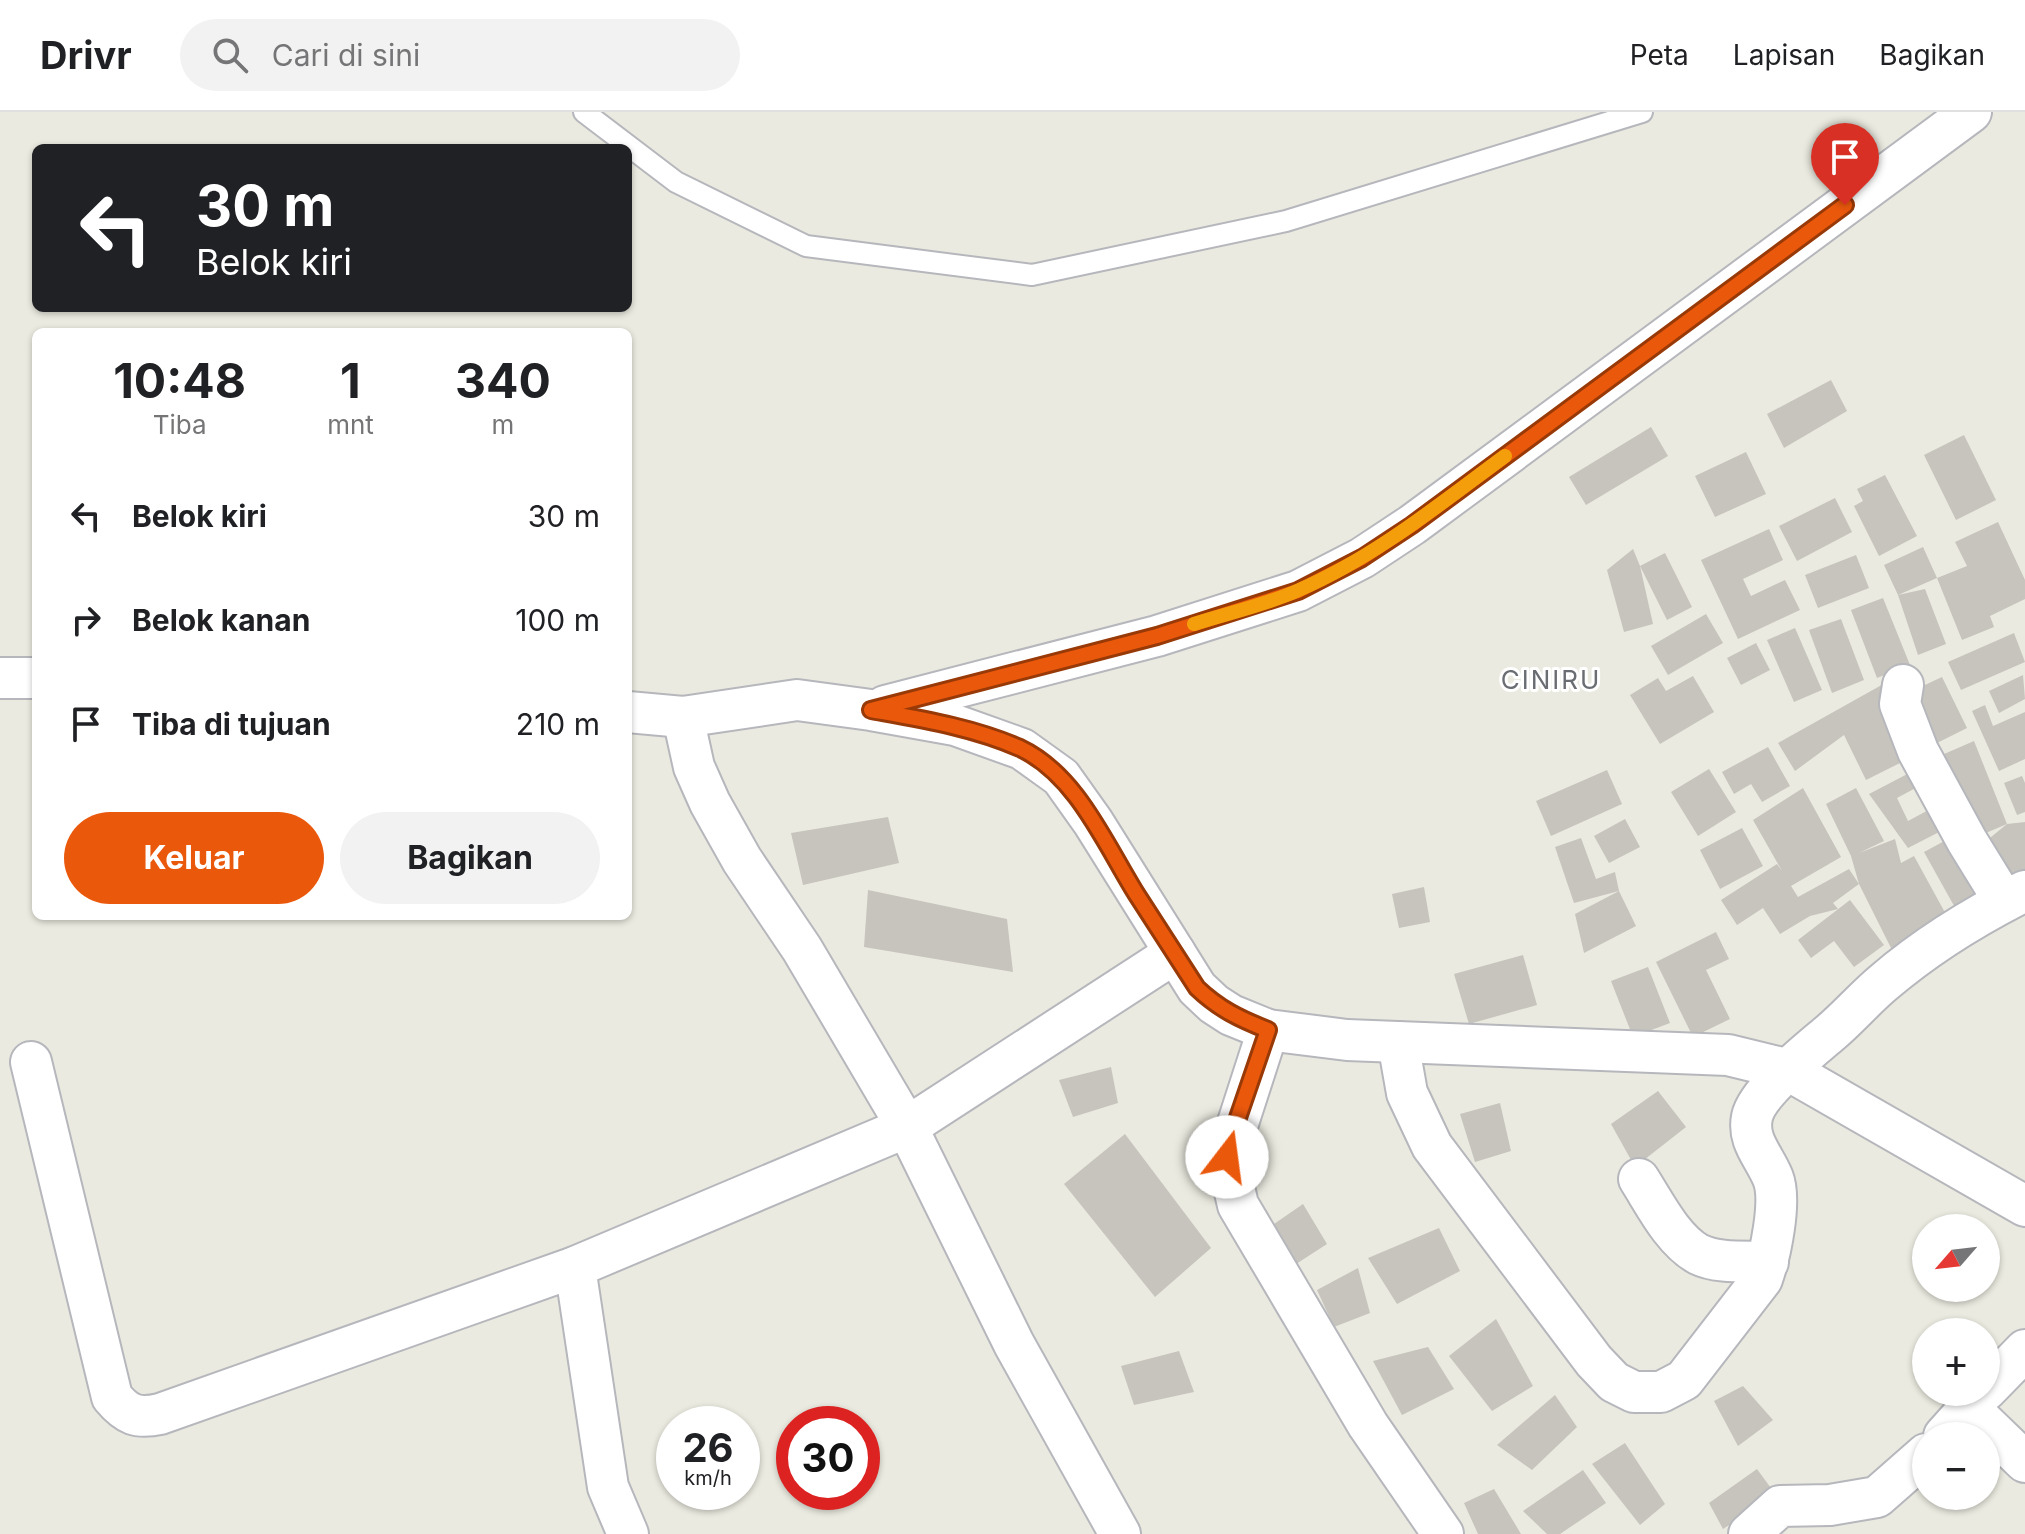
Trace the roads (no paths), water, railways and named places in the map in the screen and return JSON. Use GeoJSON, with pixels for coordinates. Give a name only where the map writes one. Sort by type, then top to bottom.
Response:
{"type":"FeatureCollection","features":[{"type":"Feature","properties":{"kind":"street"},"geometry":{"type":"LineString","coordinates":[[871,710],[1171,631],[1298,591],[1362,558],[1412,525],[1971,112]]}},
{"type":"Feature","properties":{"kind":"street"},"geometry":{"type":"LineString","coordinates":[[0,678],[32,678]]}},
{"type":"Feature","properties":{"kind":"street"},"geometry":{"type":"LineString","coordinates":[[1394,1042],[1407,1093],[1432,1146],[1594,1361],[1614,1382],[1634,1392],[1661,1392],[1684,1380],[1762,1279],[1768,1262],[1775,1205],[1774,1180],[1750,1134],[1752,1113],[1786,1069],[1883,983],[1946,936],[2014,896],[1967,841],[1918,751],[1900,704],[1903,685]]}},
{"type":"Feature","properties":{"kind":"street"},"geometry":{"type":"LineString","coordinates":[[632,712],[683,717],[797,700],[871,710],[969,730],[1022,749],[1061,777],[1093,822],[1197,988],[1231,1015],[1268,1030],[1347,1040],[1728,1055],[1786,1069],[2025,1206]]}},
{"type":"Feature","properties":{"kind":"street"},"geometry":{"type":"LineString","coordinates":[[683,717],[694,767],[710,803],[742,860],[802,949],[907,1127],[1014,1344],[1120,1534]]}},
{"type":"Feature","properties":{"kind":"street"},"geometry":{"type":"LineString","coordinates":[[31,1062],[112,1397],[124,1412],[141,1418],[160,1414],[575,1267],[907,1127],[1175,953]]}},
{"type":"Feature","properties":{"kind":"street"},"geometry":{"type":"LineString","coordinates":[[1268,1030],[1227,1157],[1238,1205],[1368,1425],[1443,1534]]}},
{"type":"Feature","properties":{"kind":"street"},"geometry":{"type":"LineString","coordinates":[[1639,1179],[1674,1232],[1698,1253],[1723,1260],[1768,1262]]}},
{"type":"Feature","properties":{"kind":"street"},"geometry":{"type":"LineString","coordinates":[[575,1267],[608,1487],[628,1534]]}},
{"type":"Feature","properties":{"kind":"street"},"geometry":{"type":"LineString","coordinates":[[2000,1376],[2025,1350]]}},
{"type":"Feature","properties":{"kind":"street"},"geometry":{"type":"LineString","coordinates":[[1971,1406],[2025,1462]]}},
{"type":"Feature","properties":{"kind":"street"},"geometry":{"type":"LineString","coordinates":[[1749,1534],[1780,1506],[1830,1505],[1877,1497],[1912,1466]]}},
{"type":"Feature","properties":{"kind":"lane"},"geometry":{"type":"LineString","coordinates":[[584,112],[626,144]]}},
{"type":"Feature","properties":{"kind":"lane"},"geometry":{"type":"LineString","coordinates":[[632,149],[676,182],[806,246],[1032,275],[1286,221],[1642,112]]}},
{"type":"Feature","properties":{"kind":"district","name":"CINIRU"},"geometry":{"type":"Point","coordinates":[1551,679]}}]}
